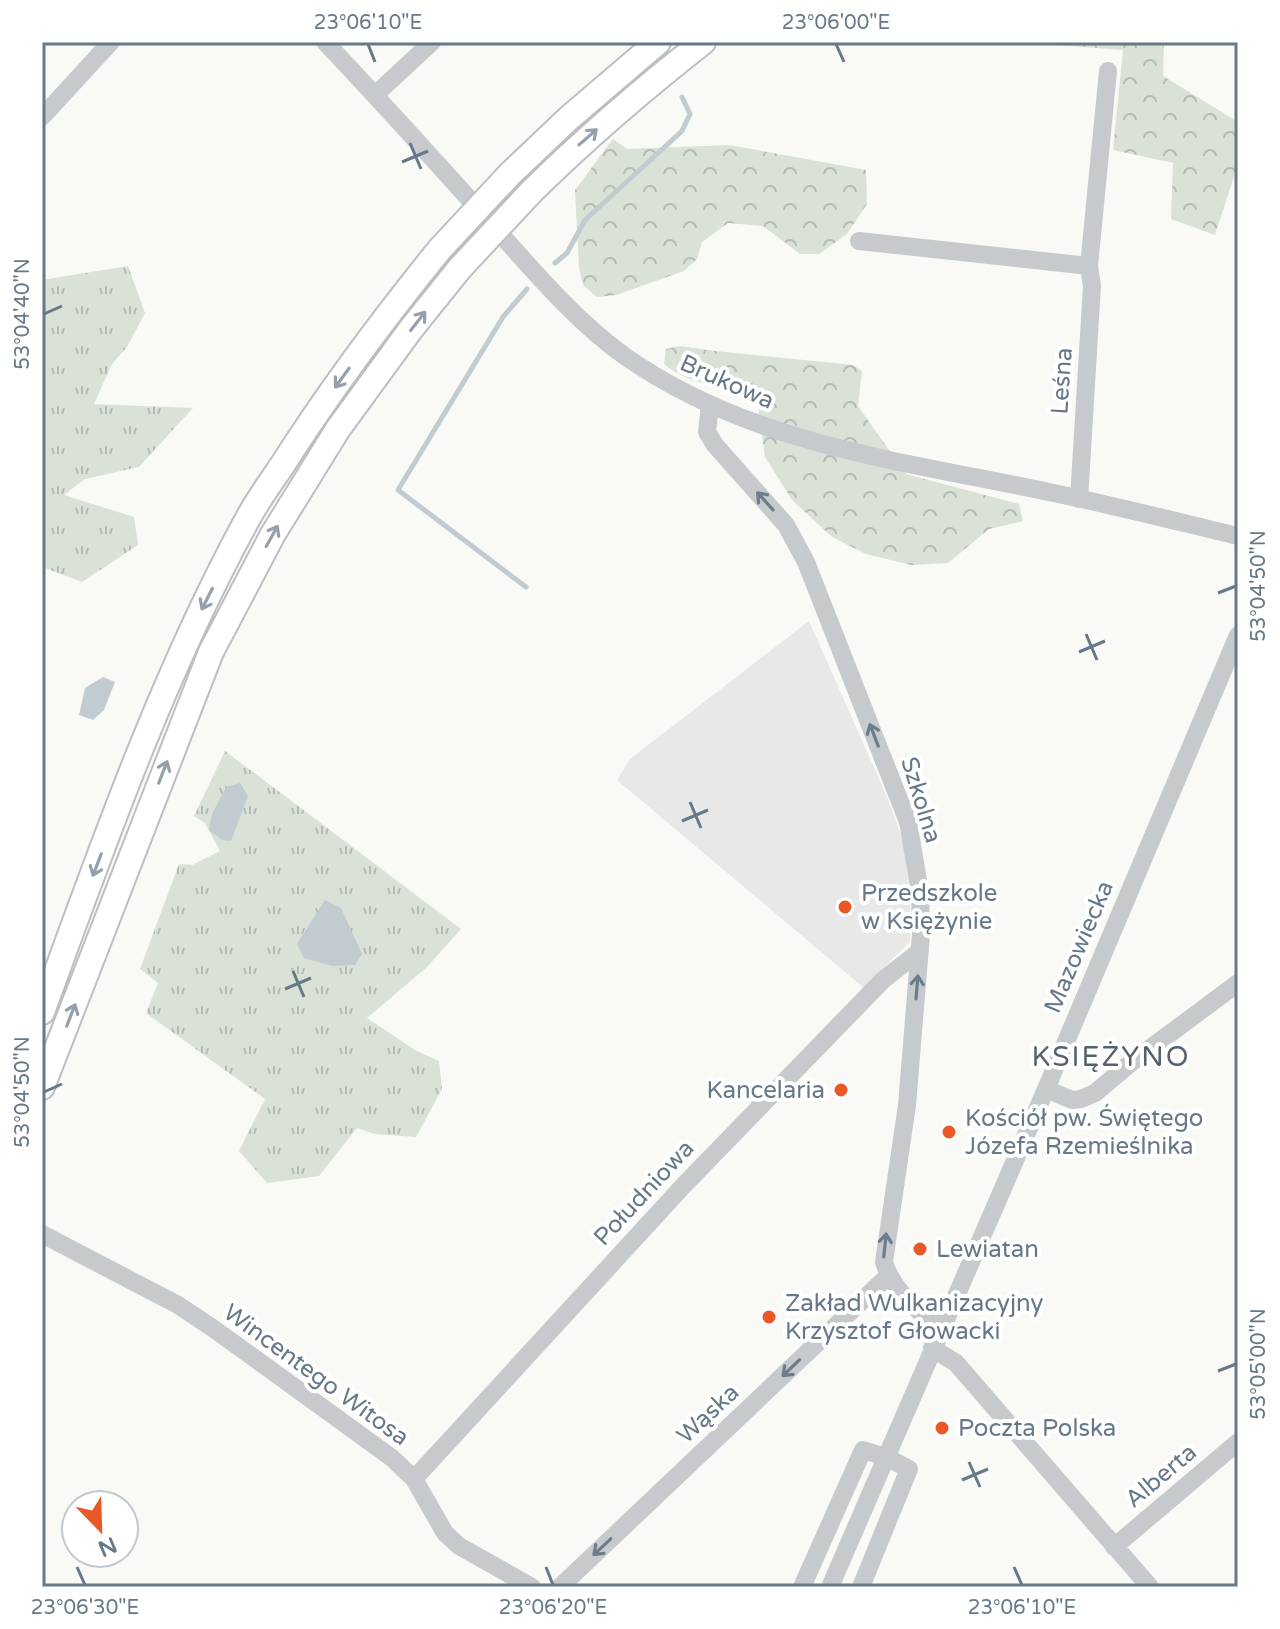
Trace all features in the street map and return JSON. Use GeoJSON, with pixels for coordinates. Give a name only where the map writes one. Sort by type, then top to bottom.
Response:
{"type":"FeatureCollection","features":[{"type":"Feature","properties":{"kind":"main road"},"geometry":{"type":"LineString","coordinates":[[42,1012],[146,736],[188,636],[248,518],[310,422],[440,249],[510,174],[569,118],[658,42]]}},
{"type":"Feature","properties":{"kind":"main road"},"geometry":{"type":"LineString","coordinates":[[42,1087],[211,652],[273,534],[338,429],[460,268],[532,191],[578,146],[703,42]]}},
{"type":"Feature","properties":{"kind":"street"},"geometry":{"type":"LineString","coordinates":[[42,117],[111,42]]}},
{"type":"Feature","properties":{"kind":"street","name":"Brukowa"},"geometry":{"type":"LineString","coordinates":[[325,42],[531,268],[600,337],[680,392],[801,440],[1238,536]]}},
{"type":"Feature","properties":{"kind":"street"},"geometry":{"type":"LineString","coordinates":[[375,95],[432,42]]}},
{"type":"Feature","properties":{"kind":"street","name":"Leśna"},"geometry":{"type":"LineString","coordinates":[[1079,499],[1092,286],[1089,266],[1108,71]]}},
{"type":"Feature","properties":{"kind":"street"},"geometry":{"type":"LineString","coordinates":[[859,241],[1089,266]]}},
{"type":"Feature","properties":{"kind":"street","name":"Szkolna"},"geometry":{"type":"LineString","coordinates":[[710,405],[707,432],[786,525],[806,562],[908,822],[920,892],[920,951],[907,1105],[884,1246],[888,1276]]}},
{"type":"Feature","properties":{"kind":"street","name":"Mazowiecka"},"geometry":{"type":"LineString","coordinates":[[830,1587],[1238,635]]}},
{"type":"Feature","properties":{"kind":"street","name":"Południowa"},"geometry":{"type":"LineString","coordinates":[[414,1479],[684,1185],[883,980],[920,951]]}},
{"type":"Feature","properties":{"kind":"street"},"geometry":{"type":"LineString","coordinates":[[1046,1089],[1072,1100],[1095,1093],[1238,983]]}},
{"type":"Feature","properties":{"kind":"street","name":"Wincentego Witosa"},"geometry":{"type":"LineString","coordinates":[[42,1234],[178,1305],[214,1329],[392,1458],[414,1479],[445,1533],[459,1546],[532,1587]]}},
{"type":"Feature","properties":{"kind":"street"},"geometry":{"type":"LineString","coordinates":[[888,1276],[921,1315],[940,1328]]}},
{"type":"Feature","properties":{"kind":"street","name":"Wąska"},"geometry":{"type":"LineString","coordinates":[[560,1587],[888,1276]]}},
{"type":"Feature","properties":{"kind":"street"},"geometry":{"type":"LineString","coordinates":[[932,1348],[956,1363],[1150,1587]]}},
{"type":"Feature","properties":{"kind":"street","name":"Alberta"},"geometry":{"type":"LineString","coordinates":[[1114,1547],[1238,1442]]}},
{"type":"Feature","properties":{"kind":"street"},"geometry":{"type":"LineString","coordinates":[[802,1587],[863,1450],[909,1469],[908,1478],[861,1587]]}},
{"type":"Feature","properties":{"kind":"shaded area"},"geometry":{"type":"Polygon","coordinates":[[[809,621],[887,797],[904,844],[910,895],[910,942],[864,988],[617,780],[630,759],[809,621]]]}},
{"type":"Feature","properties":{"kind":"shaded area"},"geometry":{"type":"Polygon","coordinates":[[[103,677],[115,682],[104,710],[93,720],[79,715],[85,688],[103,677]]]}},
{"type":"Feature","properties":{"kind":"shaded area"},"geometry":{"type":"Polygon","coordinates":[[[240,783],[248,796],[231,841],[222,840],[209,830],[212,814],[226,787],[240,783]]]}},
{"type":"Feature","properties":{"kind":"shaded area"},"geometry":{"type":"Polygon","coordinates":[[[325,900],[341,908],[362,954],[355,965],[332,966],[304,958],[297,944],[325,900]]]}},
{"type":"Feature","properties":{"kind":"green space"},"geometry":{"type":"Polygon","coordinates":[[[1018,42],[1164,42],[1163,76],[1238,122],[1238,164],[1215,235],[1171,219],[1173,163],[1113,150],[1123,50],[1018,42]]]}},
{"type":"Feature","properties":{"kind":"green space"},"geometry":{"type":"Polygon","coordinates":[[[613,139],[627,149],[730,145],[866,170],[867,204],[847,234],[819,254],[800,254],[763,226],[728,223],[702,242],[697,259],[684,271],[616,295],[597,297],[583,285],[579,268],[575,190],[613,139]]]}},
{"type":"Feature","properties":{"kind":"green space"},"geometry":{"type":"Polygon","coordinates":[[[128,266],[145,313],[127,347],[112,364],[94,404],[193,408],[139,467],[85,479],[64,495],[134,517],[138,545],[82,582],[45,568],[42,564],[42,280],[128,266]]]}},
{"type":"Feature","properties":{"kind":"green space"},"geometry":{"type":"Polygon","coordinates":[[[679,346],[853,365],[862,371],[858,406],[906,474],[1019,504],[1023,521],[989,529],[948,563],[911,565],[866,554],[832,537],[792,500],[765,457],[758,406],[736,393],[686,377],[664,364],[666,349],[679,346]]]}},
{"type":"Feature","properties":{"kind":"green space"},"geometry":{"type":"Polygon","coordinates":[[[225,751],[461,929],[427,967],[367,1018],[415,1050],[439,1061],[442,1089],[416,1137],[374,1134],[357,1128],[319,1176],[267,1183],[239,1151],[265,1099],[146,1013],[158,983],[140,969],[179,864],[192,865],[220,851],[205,823],[194,816],[225,751]]]}},
{"type":"Feature","properties":{"kind":"waterway"},"geometry":{"type":"LineString","coordinates":[[555,263],[567,253],[585,220],[682,131],[690,114],[682,97]]}},
{"type":"Feature","properties":{"kind":"waterway"},"geometry":{"type":"LineString","coordinates":[[526,587],[398,490],[503,317],[527,289]]}},
{"type":"Feature","properties":{"kind":"place","name":"Przedszkole w Księżynie"},"geometry":{"type":"Point","coordinates":[845,907]}},
{"type":"Feature","properties":{"kind":"place","name":"Kancelaria"},"geometry":{"type":"Point","coordinates":[841,1090]}},
{"type":"Feature","properties":{"kind":"place","name":"Kościół pw. Świętego Józefa Rzemieślnika"},"geometry":{"type":"Point","coordinates":[949,1132]}},
{"type":"Feature","properties":{"kind":"place","name":"Lewiatan"},"geometry":{"type":"Point","coordinates":[920,1249]}},
{"type":"Feature","properties":{"kind":"place","name":"Zakład Wulkanizacyjny Krzysztof Głowacki"},"geometry":{"type":"Point","coordinates":[769,1317]}},
{"type":"Feature","properties":{"kind":"place","name":"Poczta Polska"},"geometry":{"type":"Point","coordinates":[942,1428]}},
{"type":"Feature","properties":{"kind":"district","name":"KSIĘŻYNO"},"geometry":{"type":"Point","coordinates":[1111,1057]}}]}
